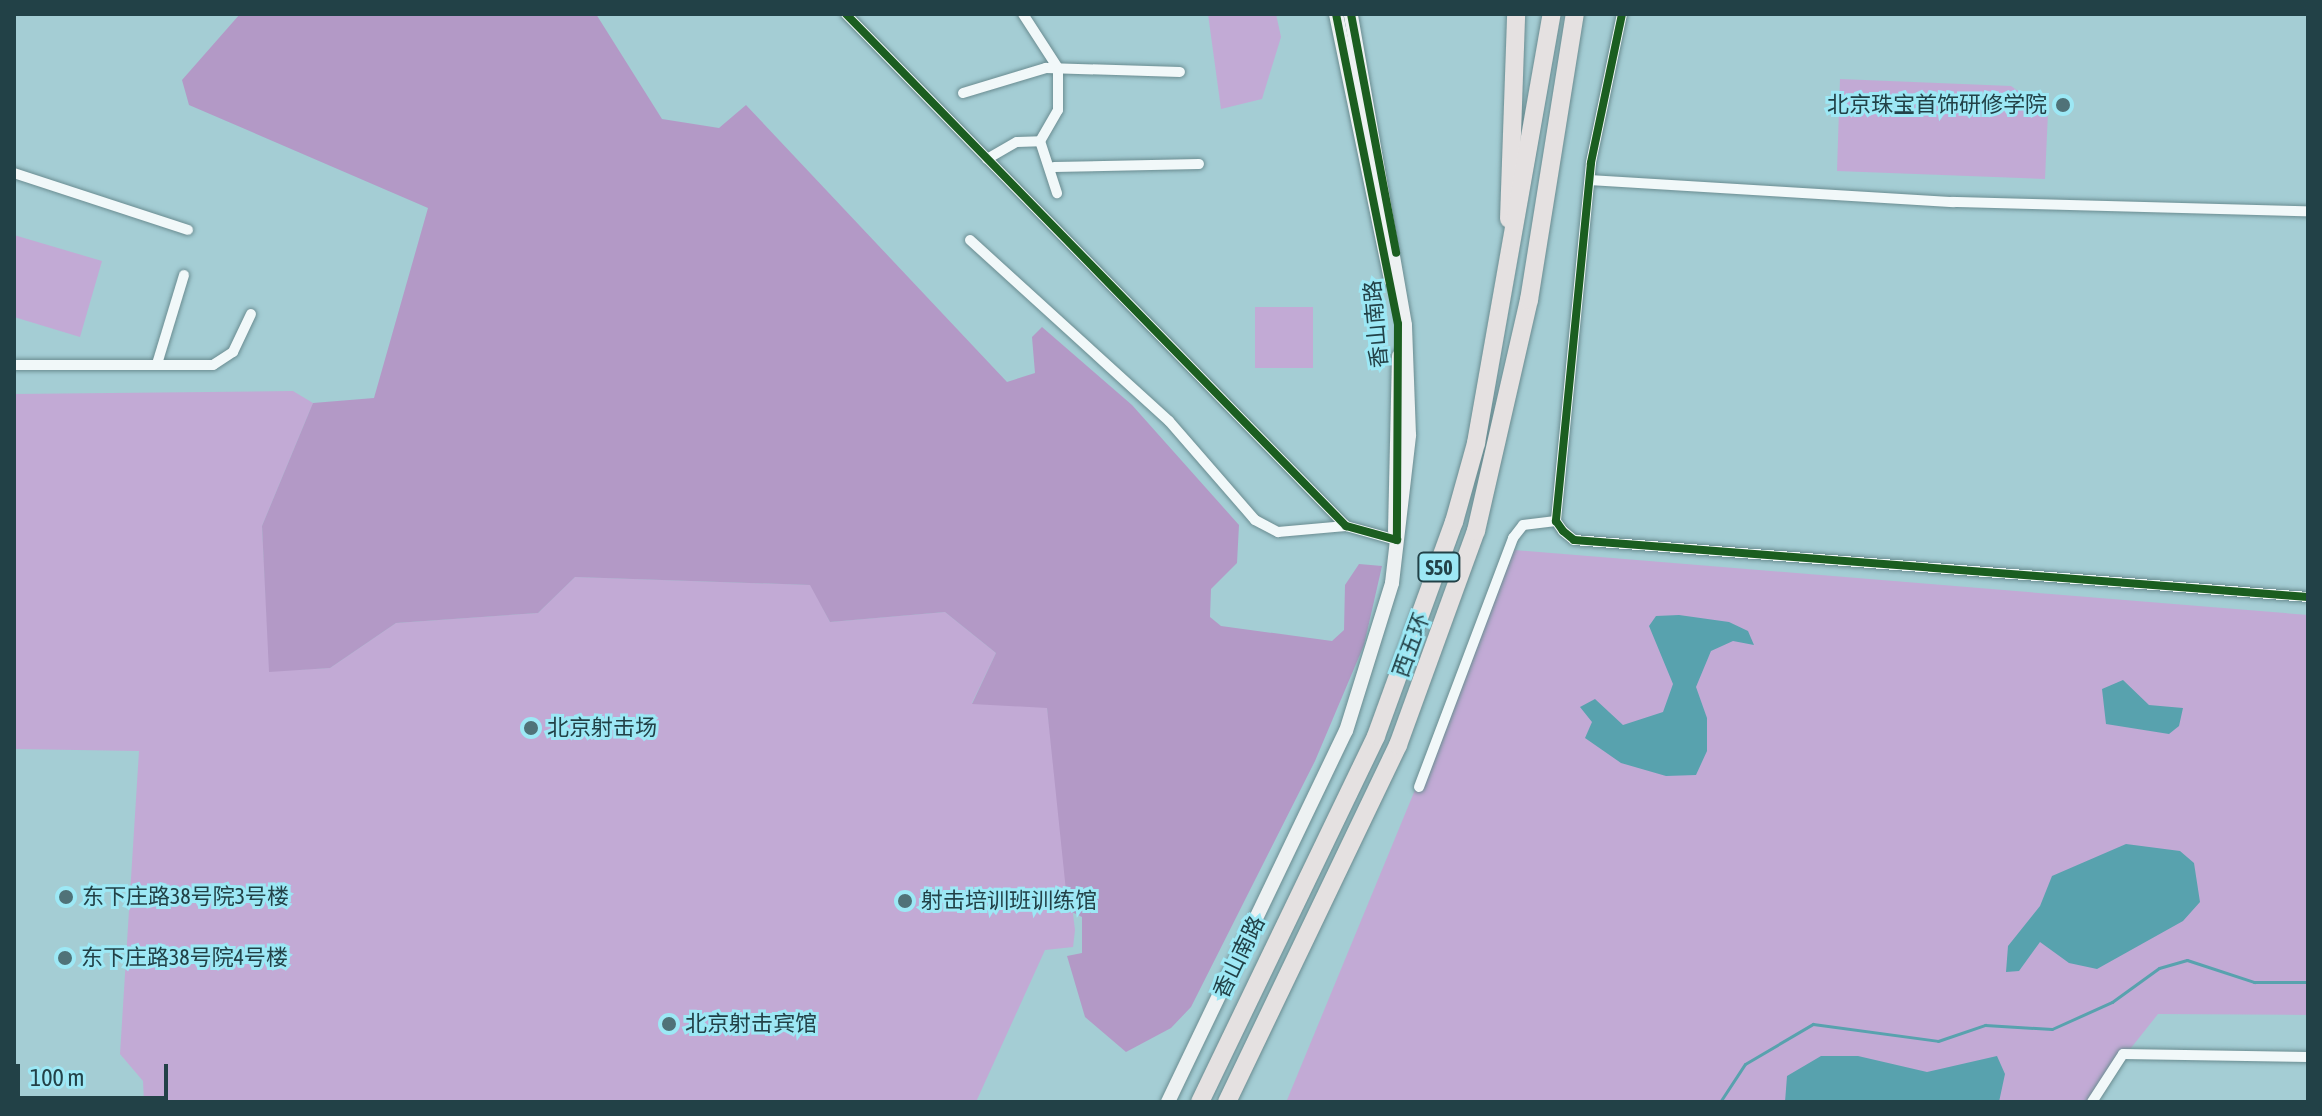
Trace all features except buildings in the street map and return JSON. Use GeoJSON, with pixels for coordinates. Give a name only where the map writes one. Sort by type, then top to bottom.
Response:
{"type":"FeatureCollection","features":[{"type":"Feature","properties":{"kind":"highway"},"geometry":{"type":"LineString","coordinates":[[1504,296],[1516,14]]}},
{"type":"Feature","properties":{"kind":"highway","name":"西五环"},"geometry":{"type":"LineString","coordinates":[[1200,1102],[1376,736],[1419,624],[1476,443],[1552,14]]}},
{"type":"Feature","properties":{"kind":"highway","name":"西五环"},"geometry":{"type":"LineString","coordinates":[[1227,1102],[1398,745],[1476,531],[1529,300],[1576,14]]}},
{"type":"Feature","properties":{"kind":"main road","name":"香山南路"},"geometry":{"type":"LineString","coordinates":[[1336,14],[1398,324],[1397,540]]}},
{"type":"Feature","properties":{"kind":"main road","name":"香山南路"},"geometry":{"type":"LineString","coordinates":[[1168,1102],[1346,731],[1385,615],[1409,435],[1403,294],[1351,14]]}},
{"type":"Feature","properties":{"kind":"street"},"geometry":{"type":"LineString","coordinates":[[846,14],[1346,526]]}},
{"type":"Feature","properties":{"kind":"street"},"geometry":{"type":"LineString","coordinates":[[1023,14],[1058,68],[1062,96],[1040,141]]}},
{"type":"Feature","properties":{"kind":"street"},"geometry":{"type":"LineString","coordinates":[[1622,14],[1590,180],[1556,521],[1574,540],[2308,597]]}},
{"type":"Feature","properties":{"kind":"street"},"geometry":{"type":"LineString","coordinates":[[963,93],[1058,68],[1180,72]]}},
{"type":"Feature","properties":{"kind":"street"},"geometry":{"type":"LineString","coordinates":[[987,159],[1017,142],[1040,141]]}},
{"type":"Feature","properties":{"kind":"street"},"geometry":{"type":"LineString","coordinates":[[1040,141],[1054,167],[1057,193]]}},
{"type":"Feature","properties":{"kind":"street"},"geometry":{"type":"LineString","coordinates":[[1054,167],[1199,164]]}},
{"type":"Feature","properties":{"kind":"street"},"geometry":{"type":"LineString","coordinates":[[14,173],[188,230]]}},
{"type":"Feature","properties":{"kind":"street"},"geometry":{"type":"LineString","coordinates":[[1590,180],[1953,202],[2308,211]]}},
{"type":"Feature","properties":{"kind":"street"},"geometry":{"type":"LineString","coordinates":[[970,240],[1080,347],[1169,421],[1255,520],[1278,532],[1346,526],[1397,540]]}},
{"type":"Feature","properties":{"kind":"street"},"geometry":{"type":"LineString","coordinates":[[157,364],[184,275]]}},
{"type":"Feature","properties":{"kind":"street"},"geometry":{"type":"LineString","coordinates":[[14,365],[224,361],[251,314]]}},
{"type":"Feature","properties":{"kind":"street"},"geometry":{"type":"LineString","coordinates":[[1419,787],[1513,538],[1523,525],[1556,521]]}},
{"type":"Feature","properties":{"kind":"street"},"geometry":{"type":"LineString","coordinates":[[2092,1102],[2123,1054],[2308,1057]]}},
{"type":"Feature","properties":{"kind":"shaded area"},"geometry":{"type":"Polygon","coordinates":[[[240,14],[596,14],[662,119],[719,128],[746,105],[1007,382],[1035,373],[1032,337],[1042,327],[1132,405],[1239,525],[1237,563],[1211,589],[1210,617],[1221,626],[1332,641],[1344,630],[1345,585],[1359,564],[1382,566],[1364,645],[1315,761],[1191,1007],[1171,1028],[1126,1052],[1085,1017],[1067,956],[1082,953],[1082,917],[1068,910],[1047,708],[972,704],[996,653],[945,612],[830,622],[810,585],[575,577],[538,613],[396,623],[330,668],[269,672],[262,526],[313,403],[374,398],[428,208],[189,105],[182,80],[240,14]]]}},
{"type":"Feature","properties":{"kind":"shaded area"},"geometry":{"type":"Polygon","coordinates":[[[1208,14],[1276,14],[1281,37],[1262,99],[1221,109],[1208,14]]]}},
{"type":"Feature","properties":{"kind":"shaded area"},"geometry":{"type":"Polygon","coordinates":[[[1840,79],[2011,86],[2048,112],[2045,179],[1837,171],[1840,79]]]}},
{"type":"Feature","properties":{"kind":"shaded area"},"geometry":{"type":"Polygon","coordinates":[[[14,235],[102,261],[80,337],[14,317],[14,235]]]}},
{"type":"Feature","properties":{"kind":"shaded area"},"geometry":{"type":"Polygon","coordinates":[[[1255,307],[1313,307],[1313,368],[1255,368],[1255,307]]]}},
{"type":"Feature","properties":{"kind":"shaded area","name":"北京射击场"},"geometry":{"type":"Polygon","coordinates":[[[293,391],[313,403],[262,526],[270,671],[330,668],[396,623],[538,613],[575,577],[811,585],[830,622],[945,612],[996,653],[972,703],[1047,707],[1075,930],[1073,947],[1045,950],[976,1102],[144,1102],[143,1081],[120,1054],[139,751],[14,749],[14,394],[293,391]]]}},
{"type":"Feature","properties":{"kind":"shaded area"},"geometry":{"type":"Polygon","coordinates":[[[1514,550],[2308,615],[2308,1015],[2158,1014],[2088,1102],[1287,1100],[1514,550]]]}},
{"type":"Feature","properties":{"kind":"water"},"geometry":{"type":"Polygon","coordinates":[[[1679,615],[1729,622],[1748,631],[1754,645],[1733,641],[1711,651],[1696,687],[1707,718],[1707,751],[1696,775],[1666,776],[1621,763],[1585,738],[1592,722],[1580,707],[1595,699],[1623,725],[1663,712],[1673,684],[1649,626],[1656,616],[1679,615]]]}},
{"type":"Feature","properties":{"kind":"water"},"geometry":{"type":"Polygon","coordinates":[[[2123,680],[2149,705],[2183,708],[2179,726],[2169,734],[2106,724],[2102,689],[2123,680]]]}},
{"type":"Feature","properties":{"kind":"water"},"geometry":{"type":"Polygon","coordinates":[[[2126,844],[2180,851],[2194,863],[2200,902],[2183,921],[2097,969],[2069,963],[2040,942],[2019,971],[2006,972],[2008,946],[2040,906],[2052,876],[2126,844]]]}},
{"type":"Feature","properties":{"kind":"water"},"geometry":{"type":"Polygon","coordinates":[[[1821,1056],[1858,1056],[1927,1072],[1997,1056],[2005,1074],[1999,1102],[1785,1102],[1787,1076],[1821,1056]]]}},
{"type":"Feature","properties":{"kind":"waterway"},"geometry":{"type":"LineString","coordinates":[[1720,1102],[1745,1064],[1813,1024],[1938,1041],[1985,1025],[2052,1029],[2112,1002],[2159,968],[2187,960],[2254,982],[2308,982]]}},
{"type":"Feature","properties":{"kind":"cycle path"},"geometry":{"type":"LineString","coordinates":[[846,14],[1346,526],[1397,540]]}},
{"type":"Feature","properties":{"kind":"cycle path"},"geometry":{"type":"LineString","coordinates":[[1336,14],[1398,324],[1397,540]]}},
{"type":"Feature","properties":{"kind":"cycle path"},"geometry":{"type":"LineString","coordinates":[[1351,14],[1396,253]]}},
{"type":"Feature","properties":{"kind":"cycle path"},"geometry":{"type":"LineString","coordinates":[[1622,14],[1591,163],[1556,521],[1563,531],[1574,540],[2308,597]]}},
{"type":"Feature","properties":{"kind":"place","name":"北京珠宝首饰研修学院"},"geometry":{"type":"Point","coordinates":[2063,105]}},
{"type":"Feature","properties":{"kind":"place","name":"北京射击场"},"geometry":{"type":"Point","coordinates":[531,728]}},
{"type":"Feature","properties":{"kind":"place","name":"东下庄路38号院3号楼"},"geometry":{"type":"Point","coordinates":[66,897]}},
{"type":"Feature","properties":{"kind":"place","name":"射击培训班训练馆"},"geometry":{"type":"Point","coordinates":[905,901]}},
{"type":"Feature","properties":{"kind":"place","name":"东下庄路38号院4号楼"},"geometry":{"type":"Point","coordinates":[65,958]}},
{"type":"Feature","properties":{"kind":"place","name":"北京射击宾馆"},"geometry":{"type":"Point","coordinates":[669,1024]}}]}
